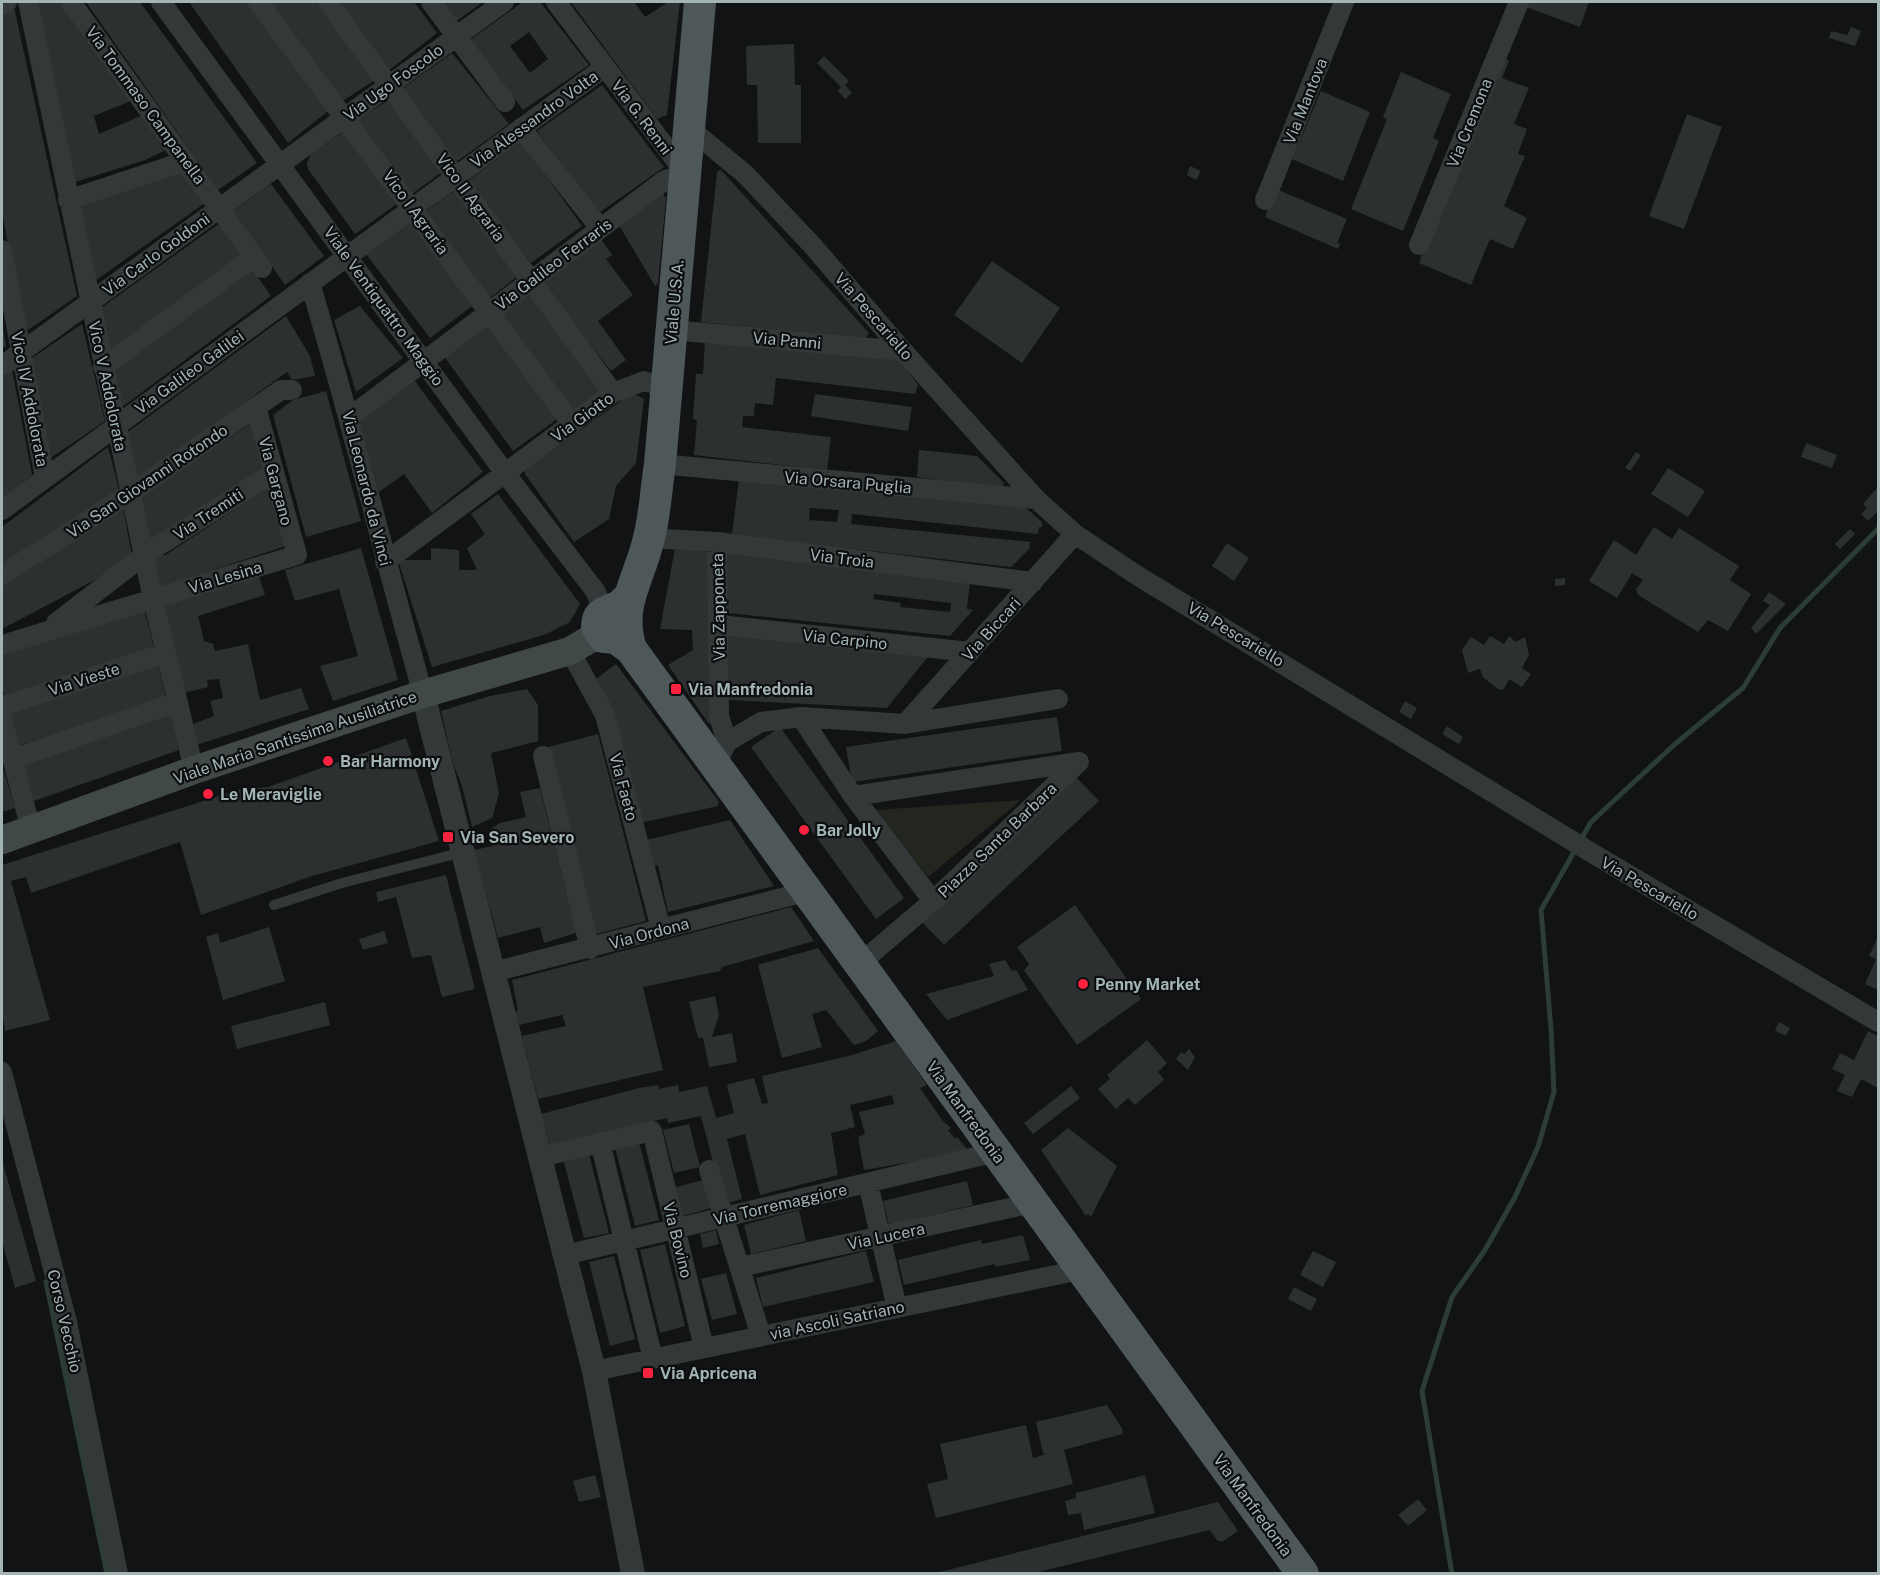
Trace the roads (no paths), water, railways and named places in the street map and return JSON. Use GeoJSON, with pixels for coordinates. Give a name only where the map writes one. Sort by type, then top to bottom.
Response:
{"type":"FeatureCollection","features":[{"type":"Feature","properties":{"kind":"main road","name":"Viale U.S.A."},"geometry":{"type":"LineString","coordinates":[[609,628],[649,538],[660,464],[700,2]]}},
{"type":"Feature","properties":{"kind":"main road","name":"Viale Maria Santissima Ausiliatrice"},"geometry":{"type":"LineString","coordinates":[[2,840],[194,770],[423,694],[609,628]]}},
{"type":"Feature","properties":{"kind":"main road","name":"Via Manfredonia"},"geometry":{"type":"LineString","coordinates":[[609,628],[721,754],[805,892],[1303,1574]]}},
{"type":"Feature","properties":{"kind":"street"},"geometry":{"type":"LineString","coordinates":[[2,5],[7,2]]}},
{"type":"Feature","properties":{"kind":"street","name":"Vico V Addolorata"},"geometry":{"type":"LineString","coordinates":[[28,2],[153,599],[194,770]]}},
{"type":"Feature","properties":{"kind":"street","name":"Via Tommaso Campanella"},"geometry":{"type":"LineString","coordinates":[[71,2],[258,263],[103,367]]}},
{"type":"Feature","properties":{"kind":"street","name":"Viale Ventiquattro Maggio"},"geometry":{"type":"LineString","coordinates":[[161,2],[281,163],[505,473],[596,592],[609,628]]}},
{"type":"Feature","properties":{"kind":"street","name":"Vico I Agraria"},"geometry":{"type":"LineString","coordinates":[[258,2],[572,424]]}},
{"type":"Feature","properties":{"kind":"street","name":"Vico II Agraria"},"geometry":{"type":"LineString","coordinates":[[328,2],[613,393]]}},
{"type":"Feature","properties":{"kind":"street"},"geometry":{"type":"LineString","coordinates":[[431,2],[505,102]]}},
{"type":"Feature","properties":{"kind":"street","name":"Via Ugo Foscolo"},"geometry":{"type":"LineString","coordinates":[[281,163],[504,2]]}},
{"type":"Feature","properties":{"kind":"street","name":"Via G. Renni"},"geometry":{"type":"LineString","coordinates":[[556,2],[686,174]]}},
{"type":"Feature","properties":{"kind":"street","name":"Via Mantova"},"geometry":{"type":"LineString","coordinates":[[1265,200],[1344,2]]}},
{"type":"Feature","properties":{"kind":"street","name":"Via Cremona"},"geometry":{"type":"LineString","coordinates":[[1419,245],[1519,2]]}},
{"type":"Feature","properties":{"kind":"street","name":"Via Alessandro Volta"},"geometry":{"type":"LineString","coordinates":[[347,255],[605,67]]}},
{"type":"Feature","properties":{"kind":"street"},"geometry":{"type":"LineString","coordinates":[[521,128],[600,228]]}},
{"type":"Feature","properties":{"kind":"street","name":"Via Pescariello"},"geometry":{"type":"LineString","coordinates":[[689,128],[753,182],[812,244],[903,351],[1036,499],[1075,534],[1138,576],[1561,835],[1878,1022]]}},
{"type":"Feature","properties":{"kind":"street"},"geometry":{"type":"LineString","coordinates":[[68,200],[186,161]]}},
{"type":"Feature","properties":{"kind":"street","name":"Via Carlo Goldoni"},"geometry":{"type":"LineString","coordinates":[[2,366],[281,163]]}},
{"type":"Feature","properties":{"kind":"street","name":"Via Galileo Ferraris"},"geometry":{"type":"LineString","coordinates":[[350,417],[665,180],[686,174]]}},
{"type":"Feature","properties":{"kind":"street","name":"Vico IV Addolorata"},"geometry":{"type":"LineString","coordinates":[[2,250],[45,478]]}},
{"type":"Feature","properties":{"kind":"street","name":"Via Galileo Galilei"},"geometry":{"type":"LineString","coordinates":[[2,510],[347,255]]}},
{"type":"Feature","properties":{"kind":"street","name":"Via Leonardo da Vinci"},"geometry":{"type":"LineString","coordinates":[[310,283],[350,417],[386,562],[423,694]]}},
{"type":"Feature","properties":{"kind":"street","name":"Via Panni"},"geometry":{"type":"LineString","coordinates":[[672,330],[903,351]]}},
{"type":"Feature","properties":{"kind":"street","name":"Via Giotto"},"geometry":{"type":"LineString","coordinates":[[386,562],[613,393],[644,381],[665,387]]}},
{"type":"Feature","properties":{"kind":"street","name":"Via San Giovanni Rotondo"},"geometry":{"type":"LineString","coordinates":[[2,575],[131,493],[282,390],[292,390]]}},
{"type":"Feature","properties":{"kind":"street","name":"Via Gargano"},"geometry":{"type":"LineString","coordinates":[[256,407],[297,555]]}},
{"type":"Feature","properties":{"kind":"street","name":"Via Orsara Puglia"},"geometry":{"type":"LineString","coordinates":[[660,464],[1036,499]]}},
{"type":"Feature","properties":{"kind":"street","name":"Via Tremiti"},"geometry":{"type":"LineString","coordinates":[[45,632],[144,555],[273,473]]}},
{"type":"Feature","properties":{"kind":"street","name":"Via Biccari"},"geometry":{"type":"LineString","coordinates":[[905,724],[1075,534]]}},
{"type":"Feature","properties":{"kind":"street","name":"Via Troia"},"geometry":{"type":"LineString","coordinates":[[649,538],[717,542],[1033,582]]}},
{"type":"Feature","properties":{"kind":"street","name":"Via Zapponeta"},"geometry":{"type":"LineString","coordinates":[[717,542],[721,754]]}},
{"type":"Feature","properties":{"kind":"street","name":"Via Lesina"},"geometry":{"type":"LineString","coordinates":[[2,645],[297,555]]}},
{"type":"Feature","properties":{"kind":"street","name":"Via Carpino"},"geometry":{"type":"LineString","coordinates":[[720,626],[970,652]]}},
{"type":"Feature","properties":{"kind":"street","name":"Via Faeto"},"geometry":{"type":"LineString","coordinates":[[609,628],[605,715],[661,929]]}},
{"type":"Feature","properties":{"kind":"street","name":"Via Vieste"},"geometry":{"type":"LineString","coordinates":[[2,706],[166,653]]}},
{"type":"Feature","properties":{"kind":"street"},"geometry":{"type":"LineString","coordinates":[[423,694],[594,1371],[633,1574]]}},
{"type":"Feature","properties":{"kind":"street"},"geometry":{"type":"LineString","coordinates":[[721,754],[761,722],[801,717],[905,724],[1058,699]]}},
{"type":"Feature","properties":{"kind":"street"},"geometry":{"type":"LineString","coordinates":[[12,759],[178,702]]}},
{"type":"Feature","properties":{"kind":"street","name":"Piazza Santa Barbara"},"geometry":{"type":"LineString","coordinates":[[801,717],[853,796],[933,901],[1079,762],[853,796]]}},
{"type":"Feature","properties":{"kind":"street"},"geometry":{"type":"LineString","coordinates":[[2,719],[31,830]]}},
{"type":"Feature","properties":{"kind":"street"},"geometry":{"type":"LineString","coordinates":[[543,756],[590,949]]}},
{"type":"Feature","properties":{"kind":"street","name":"Via Ordona"},"geometry":{"type":"LineString","coordinates":[[493,972],[590,949],[805,892]]}},
{"type":"Feature","properties":{"kind":"street"},"geometry":{"type":"LineString","coordinates":[[858,965],[933,901]]}},
{"type":"Feature","properties":{"kind":"street","name":"Corso Vecchio"},"geometry":{"type":"LineString","coordinates":[[2,1072],[68,1322],[118,1574]]}},
{"type":"Feature","properties":{"kind":"street","name":"Via Bovino"},"geometry":{"type":"LineString","coordinates":[[600,1142],[652,1131],[704,1348]]}},
{"type":"Feature","properties":{"kind":"street"},"geometry":{"type":"LineString","coordinates":[[540,1157],[600,1142],[653,1359]]}},
{"type":"Feature","properties":{"kind":"street","name":"Via Torremaggiore"},"geometry":{"type":"LineString","coordinates":[[564,1255],[996,1152]]}},
{"type":"Feature","properties":{"kind":"street"},"geometry":{"type":"LineString","coordinates":[[709,1170],[761,1336]]}},
{"type":"Feature","properties":{"kind":"street"},"geometry":{"type":"LineString","coordinates":[[868,1183],[897,1308]]}},
{"type":"Feature","properties":{"kind":"street","name":"Via Lucera"},"geometry":{"type":"LineString","coordinates":[[740,1268],[1033,1203]]}},
{"type":"Feature","properties":{"kind":"street","name":"via Ascoli Satriano"},"geometry":{"type":"LineString","coordinates":[[594,1371],[1080,1270]]}},
{"type":"Feature","properties":{"kind":"lane"},"geometry":{"type":"LineString","coordinates":[[274,905],[342,883],[463,852]]}},
{"type":"Feature","properties":{"kind":"waterway"},"geometry":{"type":"LineString","coordinates":[[1452,1574],[1422,1391],[1452,1297],[1485,1250],[1515,1197],[1538,1147],[1554,1092],[1541,910],[1591,822],[1675,744],[1743,688],[1780,628],[1878,529]]}},
{"type":"Feature","properties":{"kind":"waterway"},"geometry":{"type":"LineString","coordinates":[[46,1282],[107,1574]]}},
{"type":"Feature","properties":{"kind":"place","name":"Via Manfredonia"},"geometry":{"type":"Point","coordinates":[676,689]}},
{"type":"Feature","properties":{"kind":"place","name":"Bar Harmony"},"geometry":{"type":"Point","coordinates":[328,761]}},
{"type":"Feature","properties":{"kind":"place","name":"Le Meraviglie"},"geometry":{"type":"Point","coordinates":[208,794]}},
{"type":"Feature","properties":{"kind":"place","name":"Bar Jolly"},"geometry":{"type":"Point","coordinates":[804,830]}},
{"type":"Feature","properties":{"kind":"place","name":"Via San Severo"},"geometry":{"type":"Point","coordinates":[448,837]}},
{"type":"Feature","properties":{"kind":"place","name":"Penny Market"},"geometry":{"type":"Point","coordinates":[1083,984]}},
{"type":"Feature","properties":{"kind":"place","name":"Via Apricena"},"geometry":{"type":"Point","coordinates":[648,1373]}}]}
